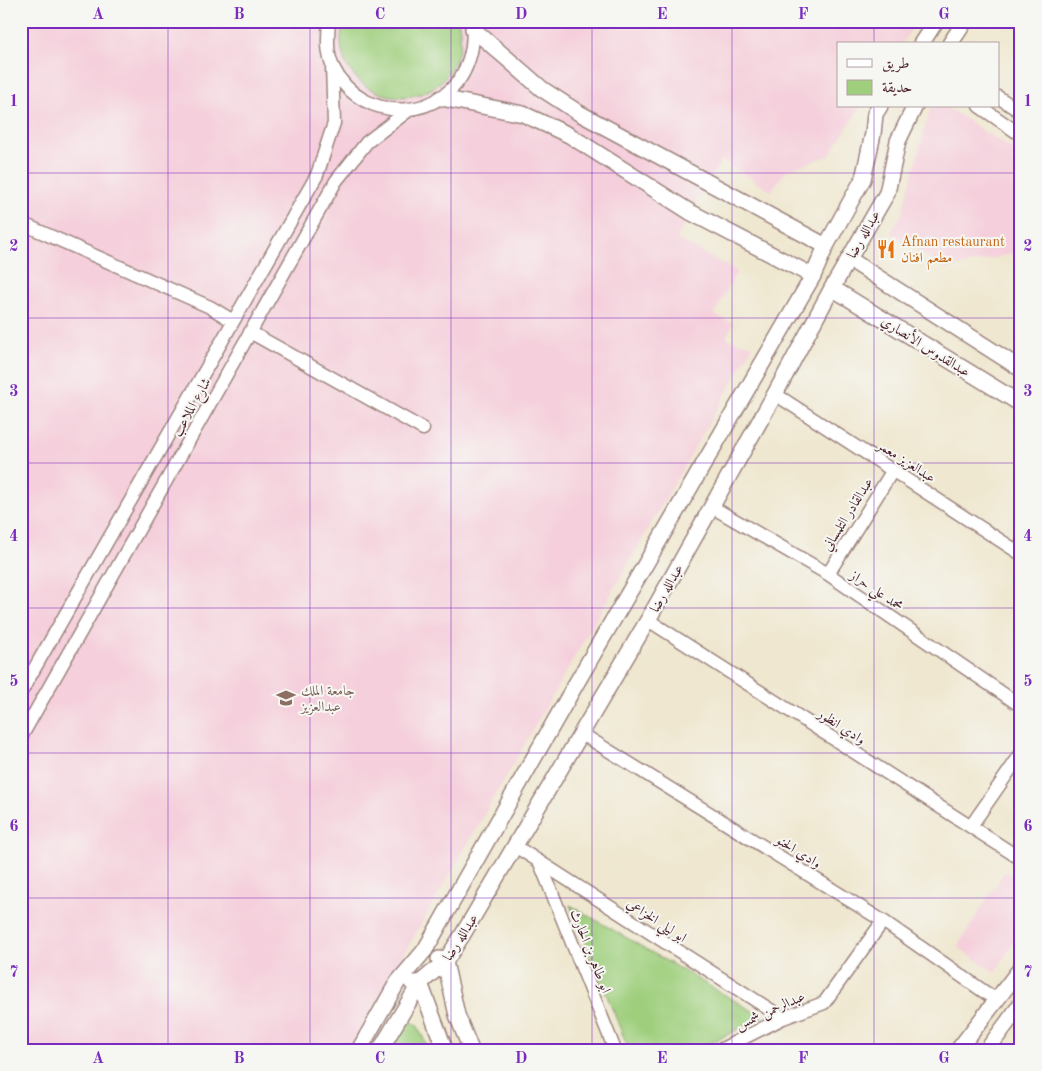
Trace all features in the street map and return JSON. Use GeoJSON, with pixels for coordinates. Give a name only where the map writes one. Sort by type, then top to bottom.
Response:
{"type":"FeatureCollection","features":[{"type":"Feature","properties":{"kind":"street"},"geometry":{"type":"LineString","coordinates":[[329,21],[327,42],[332,66],[345,86],[363,101],[385,109],[409,110],[426,106],[441,98],[456,85],[466,68],[472,49],[472,25]]}},
{"type":"Feature","properties":{"kind":"street"},"geometry":{"type":"LineString","coordinates":[[923,42],[936,21]]}},
{"type":"Feature","properties":{"kind":"street"},"geometry":{"type":"LineString","coordinates":[[951,42],[965,21]]}},
{"type":"Feature","properties":{"kind":"street"},"geometry":{"type":"LineString","coordinates":[[472,25],[542,89],[579,113],[826,246]]}},
{"type":"Feature","properties":{"kind":"street","name":"شارع الملاعب"},"geometry":{"type":"LineString","coordinates":[[21,692],[317,174],[334,122],[332,66]]}},
{"type":"Feature","properties":{"kind":"street"},"geometry":{"type":"LineString","coordinates":[[441,98],[523,114],[569,135],[690,212],[813,276]]}},
{"type":"Feature","properties":{"kind":"street"},"geometry":{"type":"LineString","coordinates":[[1000,98],[1021,112]]}},
{"type":"Feature","properties":{"kind":"street","name":"عبدالله رضا"},"geometry":{"type":"LineString","coordinates":[[359,1050],[397,983],[425,950],[813,276],[826,246],[863,179],[873,134],[875,114],[879,108]]}},
{"type":"Feature","properties":{"kind":"street","name":"عبدالله رضا"},"geometry":{"type":"LineString","coordinates":[[380,1050],[420,983],[445,962],[648,620],[776,394],[848,258],[887,193],[898,141],[914,108]]}},
{"type":"Feature","properties":{"kind":"street"},"geometry":{"type":"LineString","coordinates":[[982,108],[1021,135]]}},
{"type":"Feature","properties":{"kind":"street","name":"شارع الملاعب"},"geometry":{"type":"LineString","coordinates":[[21,737],[336,180],[367,142],[409,110]]}},
{"type":"Feature","properties":{"kind":"street"},"geometry":{"type":"LineString","coordinates":[[21,223],[210,307],[233,321]]}},
{"type":"Feature","properties":{"kind":"street"},"geometry":{"type":"LineString","coordinates":[[848,258],[1021,369]]}},
{"type":"Feature","properties":{"kind":"street","name":"عبدالقدوس الأنصاري"},"geometry":{"type":"LineString","coordinates":[[832,288],[1021,404]]}},
{"type":"Feature","properties":{"kind":"street"},"geometry":{"type":"LineString","coordinates":[[250,332],[424,430]]}},
{"type":"Feature","properties":{"kind":"street","name":"عبدالعزيز معمر"},"geometry":{"type":"LineString","coordinates":[[776,394],[1021,554]]}},
{"type":"Feature","properties":{"kind":"street","name":"عبدالقادر التلمساني"},"geometry":{"type":"LineString","coordinates":[[828,574],[893,470]]}},
{"type":"Feature","properties":{"kind":"street","name":"محمد علي حراز"},"geometry":{"type":"LineString","coordinates":[[712,507],[828,574],[1021,706]]}},
{"type":"Feature","properties":{"kind":"street","name":"وادي انظور"},"geometry":{"type":"LineString","coordinates":[[648,620],[1021,859]]}},
{"type":"Feature","properties":{"kind":"street","name":"وادي الحنو"},"geometry":{"type":"LineString","coordinates":[[582,734],[883,921],[996,1000]]}},
{"type":"Feature","properties":{"kind":"street"},"geometry":{"type":"LineString","coordinates":[[971,826],[1021,754]]}},
{"type":"Feature","properties":{"kind":"street","name":"ابو ليلي الخزاعي"},"geometry":{"type":"LineString","coordinates":[[515,846],[783,1018]]}},
{"type":"Feature","properties":{"kind":"street","name":"ابو طاهر بن الحارث"},"geometry":{"type":"LineString","coordinates":[[540,863],[615,1050]]}},
{"type":"Feature","properties":{"kind":"street","name":"عبدالرحمن شمس"},"geometry":{"type":"LineString","coordinates":[[720,1050],[783,1018],[824,1003],[883,921]]}},
{"type":"Feature","properties":{"kind":"street"},"geometry":{"type":"LineString","coordinates":[[425,950],[445,962],[457,1015],[471,1050]]}},
{"type":"Feature","properties":{"kind":"street"},"geometry":{"type":"LineString","coordinates":[[958,1050],[1020,972]]}},
{"type":"Feature","properties":{"kind":"street"},"geometry":{"type":"LineString","coordinates":[[397,983],[420,983],[445,1050]]}},
{"type":"Feature","properties":{"kind":"street"},"geometry":{"type":"LineString","coordinates":[[987,1050],[1019,1011]]}},
{"type":"Feature","properties":{"kind":"shaded area","name":"جامعة الملك عبدالعزيز"},"geometry":{"type":"Polygon","coordinates":[[[21,21],[916,21],[903,42],[837,42],[837,108],[860,108],[829,156],[787,170],[771,191],[721,160],[690,212],[677,239],[737,271],[714,315],[733,323],[726,338],[753,346],[349,1050],[21,1050],[21,21]]]}},
{"type":"Feature","properties":{"kind":"shaded area"},"geometry":{"type":"Polygon","coordinates":[[[930,108],[948,108],[1021,155],[1021,252],[946,269],[891,233],[902,213],[930,108]]]}},
{"type":"Feature","properties":{"kind":"shaded area"},"geometry":{"type":"Polygon","coordinates":[[[1005,871],[1021,880],[1021,931],[995,972],[957,947],[1005,871]]]}},
{"type":"Feature","properties":{"kind":"green space"},"geometry":{"type":"Polygon","coordinates":[[[344,21],[458,21],[459,52],[455,62],[440,82],[421,94],[400,97],[379,93],[361,82],[348,66],[341,46],[344,21]]]}},
{"type":"Feature","properties":{"kind":"green space"},"geometry":{"type":"Polygon","coordinates":[[[570,905],[763,1017],[697,1050],[629,1050],[570,905]]]}},
{"type":"Feature","properties":{"kind":"green space"},"geometry":{"type":"Polygon","coordinates":[[[412,1022],[417,1025],[429,1050],[389,1050],[404,1025],[412,1022]]]}},
{"type":"Feature","properties":{"kind":"place","name":"Afnan restaurant مطعم افنان"},"geometry":{"type":"Point","coordinates":[886,249]}},
{"type":"Feature","properties":{"kind":"place","name":"جامعة الملك عبدالعزيز"},"geometry":{"type":"Point","coordinates":[286,698]}}]}
